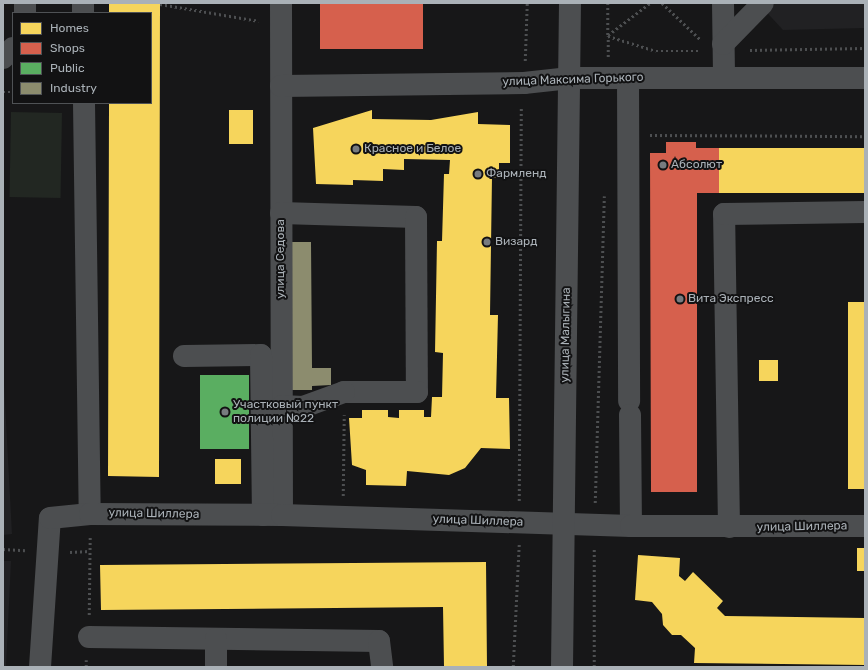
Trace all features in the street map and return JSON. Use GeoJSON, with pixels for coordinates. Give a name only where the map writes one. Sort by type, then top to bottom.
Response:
{"type":"FeatureCollection","features":[{"type":"Feature","properties":{"kind":"street","name":"улица Седова"},"geometry":{"type":"LineString","coordinates":[[272,515],[282,406],[281,3]]}},
{"type":"Feature","properties":{"kind":"street","name":"улица Малыгина"},"geometry":{"type":"LineString","coordinates":[[562,667],[570,3]]}},
{"type":"Feature","properties":{"kind":"street"},"geometry":{"type":"LineString","coordinates":[[723,3],[714,44],[724,78]]}},
{"type":"Feature","properties":{"kind":"street"},"geometry":{"type":"LineString","coordinates":[[714,44],[763,3]]}},
{"type":"Feature","properties":{"kind":"street"},"geometry":{"type":"LineString","coordinates":[[3,58],[12,49]]}},
{"type":"Feature","properties":{"kind":"street","name":"улица Максима Горького"},"geometry":{"type":"LineString","coordinates":[[281,86],[524,83],[570,78],[865,78]]}},
{"type":"Feature","properties":{"kind":"street"},"geometry":{"type":"LineString","coordinates":[[628,78],[629,408],[631,526]]}},
{"type":"Feature","properties":{"kind":"street"},"geometry":{"type":"LineString","coordinates":[[84,104],[90,514]]}},
{"type":"Feature","properties":{"kind":"street"},"geometry":{"type":"LineString","coordinates":[[730,527],[724,214],[865,212]]}},
{"type":"Feature","properties":{"kind":"street"},"geometry":{"type":"LineString","coordinates":[[281,213],[416,217],[417,392],[344,392],[303,407],[282,406]]}},
{"type":"Feature","properties":{"kind":"street"},"geometry":{"type":"LineString","coordinates":[[184,356],[262,355],[272,515]]}},
{"type":"Feature","properties":{"kind":"street","name":"улица Шиллера"},"geometry":{"type":"LineString","coordinates":[[40,667],[50,518],[90,514],[272,515],[343,516],[563,525],[730,527],[865,526]]}},
{"type":"Feature","properties":{"kind":"street"},"geometry":{"type":"LineString","coordinates":[[89,637],[379,641],[382,667]]}},
{"type":"Feature","properties":{"kind":"street"},"geometry":{"type":"LineString","coordinates":[[216,639],[216,667]]}},
{"type":"Feature","properties":{"kind":"path"},"geometry":{"type":"LineString","coordinates":[[513,667],[520,523],[520,119],[524,83],[527,3]]}},
{"type":"Feature","properties":{"kind":"path"},"geometry":{"type":"LineString","coordinates":[[608,3],[608,36],[650,3]]}},
{"type":"Feature","properties":{"kind":"path"},"geometry":{"type":"LineString","coordinates":[[662,3],[714,44]]}},
{"type":"Feature","properties":{"kind":"path"},"geometry":{"type":"LineString","coordinates":[[160,4],[178,4],[281,26]]}},
{"type":"Feature","properties":{"kind":"path"},"geometry":{"type":"LineString","coordinates":[[628,135],[865,136]]}},
{"type":"Feature","properties":{"kind":"path"},"geometry":{"type":"LineString","coordinates":[[594,667],[594,525],[604,191]]}},
{"type":"Feature","properties":{"kind":"path"},"geometry":{"type":"LineString","coordinates":[[343,516],[344,392]]}},
{"type":"Feature","properties":{"kind":"path"},"geometry":{"type":"LineString","coordinates":[[89,637],[90,514]]}},
{"type":"Feature","properties":{"kind":"shaded area"},"geometry":{"type":"Polygon","coordinates":[[[758,3],[865,3],[865,28],[783,30],[758,3]]]}},
{"type":"Feature","properties":{"kind":"shaded area"},"geometry":{"type":"Polygon","coordinates":[[[11,112],[62,113],[61,198],[10,197],[11,112]]]}},
{"type":"Feature","properties":{"kind":"shaded area"},"geometry":{"type":"Polygon","coordinates":[[[3,365],[12,534],[3,535],[3,365]]]}},
{"type":"Feature","properties":{"kind":"shaded area"},"geometry":{"type":"Polygon","coordinates":[[[3,561],[11,561],[6,667],[3,667],[3,561]]]}},
{"type":"Feature","properties":{"kind":"building: Homes"},"geometry":{"type":"Polygon","coordinates":[[[109,3],[160,3],[159,477],[108,476],[109,104],[152,104],[152,12],[109,12],[109,3]]]}},
{"type":"Feature","properties":{"kind":"building: Homes"},"geometry":{"type":"Polygon","coordinates":[[[229,110],[253,110],[253,144],[229,144],[229,110]]]}},
{"type":"Feature","properties":{"kind":"building: Homes"},"geometry":{"type":"Polygon","coordinates":[[[372,110],[372,119],[431,120],[478,112],[478,124],[510,125],[510,163],[499,163],[499,178],[492,177],[490,315],[498,315],[496,398],[509,398],[510,449],[481,448],[465,468],[449,475],[407,471],[406,486],[366,485],[366,470],[352,465],[349,418],[362,418],[362,410],[388,410],[388,417],[399,418],[399,410],[424,410],[424,417],[431,417],[432,397],[442,397],[443,353],[435,352],[437,241],[442,241],[444,174],[449,174],[450,160],[404,159],[404,170],[383,169],[383,181],[353,180],[353,185],[316,184],[313,128],[372,110]]]}},
{"type":"Feature","properties":{"kind":"building: Homes"},"geometry":{"type":"Polygon","coordinates":[[[719,148],[865,148],[865,193],[719,193],[719,148]]]}},
{"type":"Feature","properties":{"kind":"building: Homes"},"geometry":{"type":"Polygon","coordinates":[[[848,302],[865,302],[865,489],[848,489],[848,302]]]}},
{"type":"Feature","properties":{"kind":"building: Homes"},"geometry":{"type":"Polygon","coordinates":[[[759,360],[778,360],[778,381],[759,381],[759,360]]]}},
{"type":"Feature","properties":{"kind":"building: Homes"},"geometry":{"type":"Polygon","coordinates":[[[215,459],[241,459],[241,484],[215,484],[215,459]]]}},
{"type":"Feature","properties":{"kind":"building: Homes"},"geometry":{"type":"Polygon","coordinates":[[[857,548],[865,548],[865,571],[857,571],[857,548]]]}},
{"type":"Feature","properties":{"kind":"building: Homes"},"geometry":{"type":"Polygon","coordinates":[[[638,555],[680,558],[679,576],[685,581],[693,572],[723,601],[717,608],[725,616],[865,618],[865,665],[694,663],[695,648],[681,635],[672,635],[663,625],[662,614],[652,602],[635,600],[638,555]]]}},
{"type":"Feature","properties":{"kind":"building: Homes"},"geometry":{"type":"Polygon","coordinates":[[[486,562],[487,667],[444,667],[443,607],[101,610],[100,565],[486,562]]]}},
{"type":"Feature","properties":{"kind":"building: Shops"},"geometry":{"type":"Polygon","coordinates":[[[320,3],[423,3],[423,49],[320,49],[320,3]]]}},
{"type":"Feature","properties":{"kind":"building: Shops"},"geometry":{"type":"Polygon","coordinates":[[[666,142],[696,142],[696,148],[719,148],[719,193],[697,193],[697,492],[651,492],[650,153],[666,153],[666,142]]]}},
{"type":"Feature","properties":{"kind":"building: Public","name":"Участковый пункт полиции №22"},"geometry":{"type":"Polygon","coordinates":[[[200,375],[249,375],[249,449],[200,449],[200,375]]]}},
{"type":"Feature","properties":{"kind":"building: Industry"},"geometry":{"type":"Polygon","coordinates":[[[291,242],[311,242],[312,368],[331,368],[331,385],[312,386],[312,390],[291,390],[291,242]]]}},
{"type":"Feature","properties":{"kind":"place","name":"Красное и Белое"},"geometry":{"type":"Point","coordinates":[356,149]}},
{"type":"Feature","properties":{"kind":"place","name":"Абсолют"},"geometry":{"type":"Point","coordinates":[663,165]}},
{"type":"Feature","properties":{"kind":"place","name":"Фармленд"},"geometry":{"type":"Point","coordinates":[478,174]}},
{"type":"Feature","properties":{"kind":"place","name":"Визард"},"geometry":{"type":"Point","coordinates":[487,242]}},
{"type":"Feature","properties":{"kind":"place","name":"Вита Экспресс"},"geometry":{"type":"Point","coordinates":[680,299]}},
{"type":"Feature","properties":{"kind":"place","name":"Участковый пункт полиции №22"},"geometry":{"type":"Point","coordinates":[225,412]}}]}
